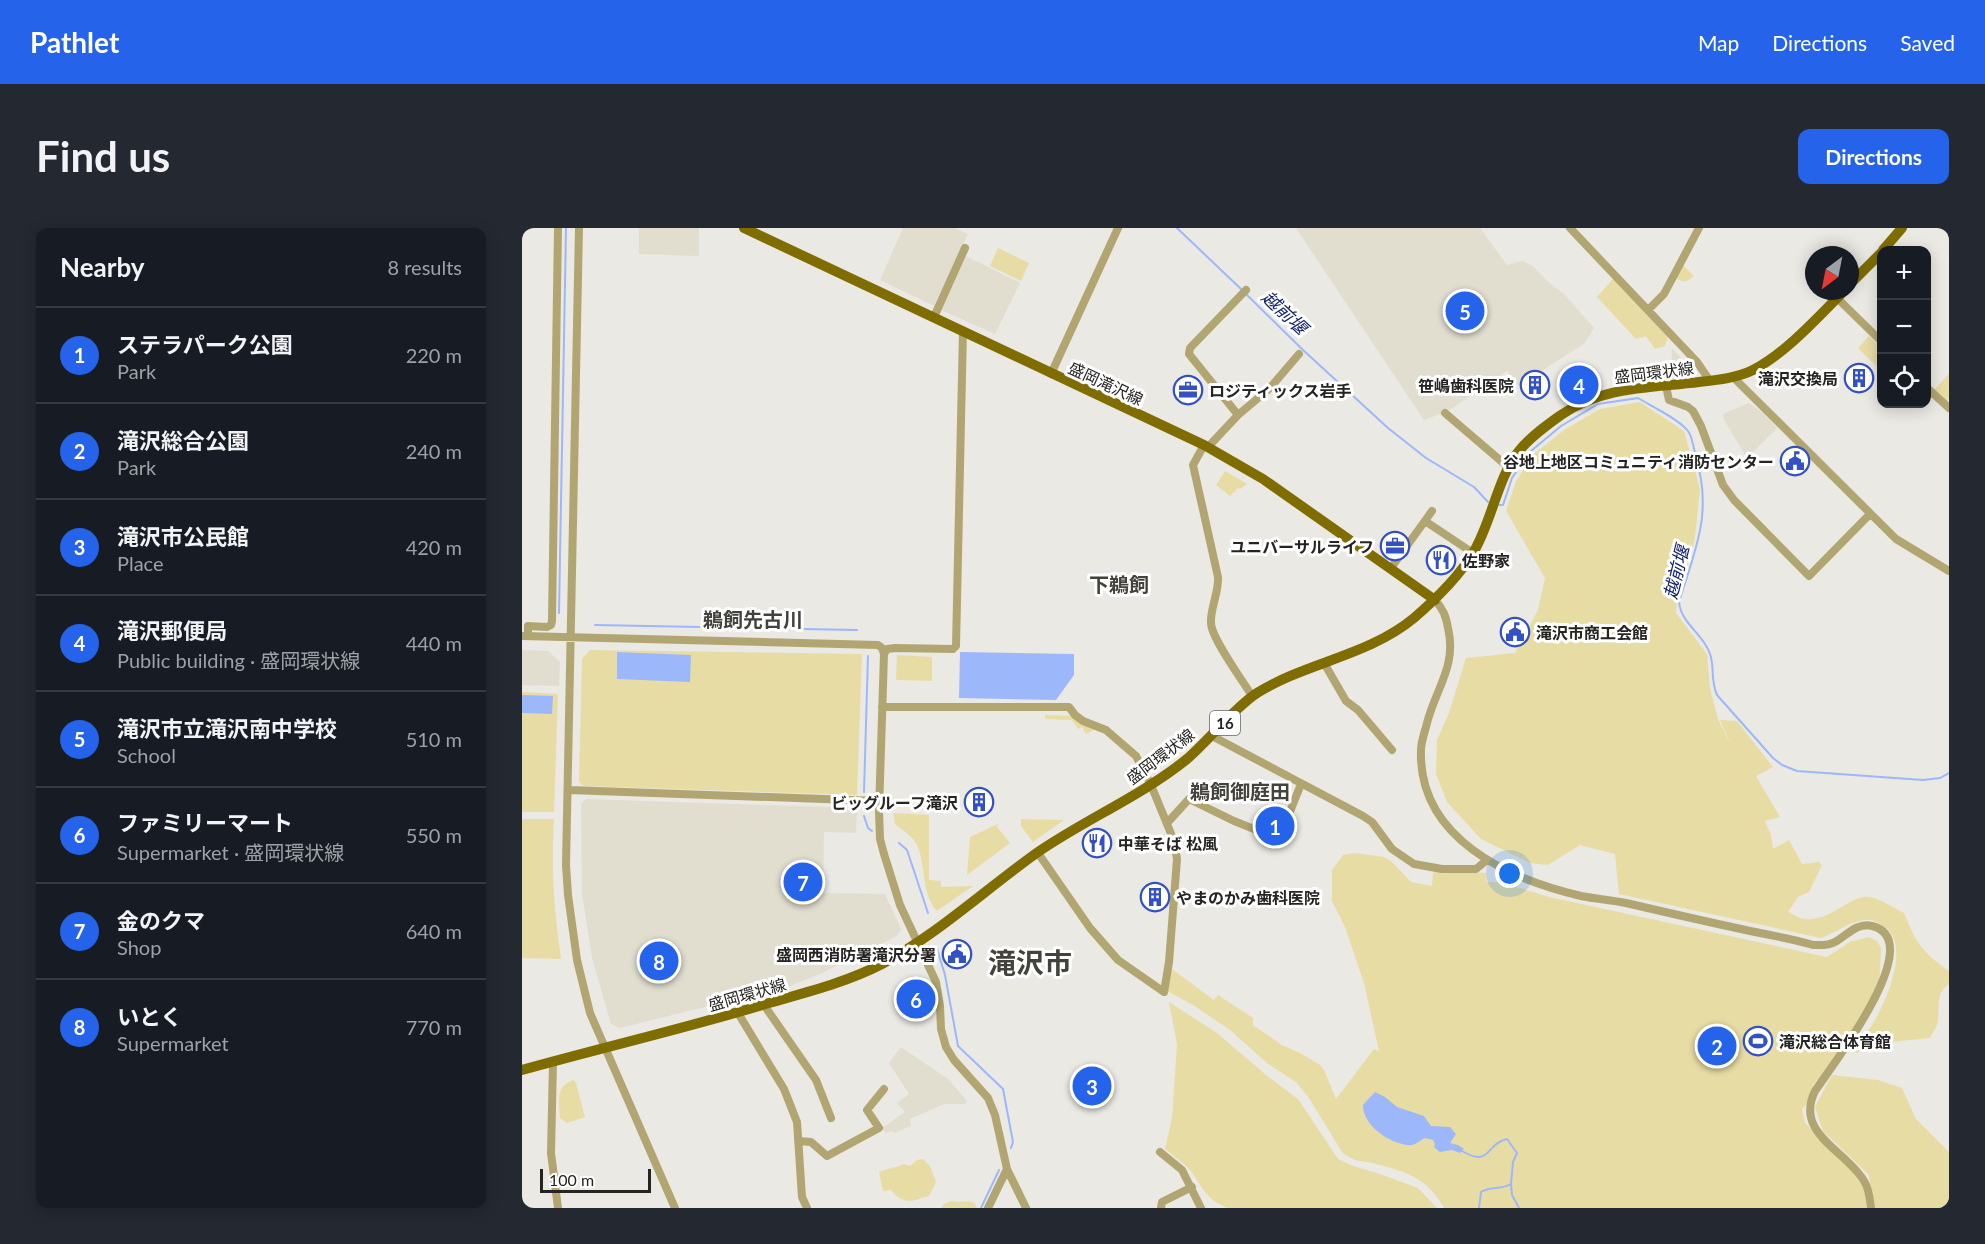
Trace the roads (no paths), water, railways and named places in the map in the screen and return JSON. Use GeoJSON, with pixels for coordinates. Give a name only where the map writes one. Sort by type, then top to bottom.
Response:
{"type":"FeatureCollection","features":[{"type":"Feature","properties":{"kind":"main road","name":"盛岡滝沢線"},"geometry":{"type":"LineString","coordinates":[[744,228],[1206,446],[1263,479],[1435,600]]}},
{"type":"Feature","properties":{"kind":"main road"},"geometry":{"type":"LineString","coordinates":[[1886,246],[1902,228]]}},
{"type":"Feature","properties":{"kind":"main road"},"geometry":{"type":"LineString","coordinates":[[1859,275],[1877,256]]}},
{"type":"Feature","properties":{"kind":"main road","name":"盛岡環状線"},"geometry":{"type":"LineString","coordinates":[[522,1070],[738,1013],[854,976],[881,964],[917,942],[1038,852],[1151,785],[1186,759],[1252,696],[1296,672],[1364,649],[1392,634],[1435,600],[1473,553],[1493,510],[1508,467],[1517,452],[1577,405],[1602,394],[1628,389],[1710,381],[1752,370],[1775,356],[1835,300]]}},
{"type":"Feature","properties":{"kind":"street"},"geometry":{"type":"LineString","coordinates":[[558,228],[552,621],[547,627],[528,626],[525,636],[878,645],[882,648],[884,654],[879,801],[880,839],[900,905],[936,982],[941,1029],[946,1047],[954,1060],[988,1098],[995,1115],[1008,1169],[1026,1208]]}},
{"type":"Feature","properties":{"kind":"street"},"geometry":{"type":"LineString","coordinates":[[579,228],[566,865],[577,960],[590,1013],[675,1208]]}},
{"type":"Feature","properties":{"kind":"street"},"geometry":{"type":"LineString","coordinates":[[1051,374],[1118,228]]}},
{"type":"Feature","properties":{"kind":"street"},"geometry":{"type":"LineString","coordinates":[[1570,228],[1697,362],[1710,381]]}},
{"type":"Feature","properties":{"kind":"street"},"geometry":{"type":"LineString","coordinates":[[1648,310],[1664,294],[1699,228]]}},
{"type":"Feature","properties":{"kind":"street"},"geometry":{"type":"LineString","coordinates":[[934,317],[965,248]]}},
{"type":"Feature","properties":{"kind":"street"},"geometry":{"type":"LineString","coordinates":[[1238,415],[1189,354],[1190,348],[1244,292]]}},
{"type":"Feature","properties":{"kind":"street"},"geometry":{"type":"LineString","coordinates":[[1844,300],[1877,337]]}},
{"type":"Feature","properties":{"kind":"street"},"geometry":{"type":"LineString","coordinates":[[884,654],[887,649],[895,648],[953,649],[956,646],[963,331]]}},
{"type":"Feature","properties":{"kind":"street"},"geometry":{"type":"LineString","coordinates":[[1252,696],[1223,651],[1210,624],[1219,586],[1193,465],[1206,446],[1270,388],[1299,354]]}},
{"type":"Feature","properties":{"kind":"street"},"geometry":{"type":"LineString","coordinates":[[1732,377],[1896,538],[1949,571]]}},
{"type":"Feature","properties":{"kind":"street"},"geometry":{"type":"LineString","coordinates":[[1666,386],[1669,400],[1688,406],[1693,411],[1723,485],[1734,500],[1809,576],[1870,514]]}},
{"type":"Feature","properties":{"kind":"street"},"geometry":{"type":"LineString","coordinates":[[1931,392],[1949,408]]}},
{"type":"Feature","properties":{"kind":"street"},"geometry":{"type":"LineString","coordinates":[[1445,413],[1508,467]]}},
{"type":"Feature","properties":{"kind":"street"},"geometry":{"type":"LineString","coordinates":[[1391,568],[1432,511]]}},
{"type":"Feature","properties":{"kind":"street"},"geometry":{"type":"LineString","coordinates":[[1425,521],[1473,553]]}},
{"type":"Feature","properties":{"kind":"street"},"geometry":{"type":"LineString","coordinates":[[1435,600],[1444,610],[1452,652],[1428,719],[1421,748],[1423,776],[1432,805],[1471,850],[1522,878],[1581,896],[1617,901],[1813,945],[1824,946],[1866,925],[1875,926],[1882,931],[1891,951],[1888,971],[1879,991],[1815,1091],[1809,1108],[1811,1122],[1821,1136],[1854,1167],[1865,1182],[1871,1208]]}},
{"type":"Feature","properties":{"kind":"street"},"geometry":{"type":"LineString","coordinates":[[1324,663],[1346,701],[1358,710],[1392,750]]}},
{"type":"Feature","properties":{"kind":"street"},"geometry":{"type":"LineString","coordinates":[[882,707],[1069,707],[1074,715],[1106,730],[1136,756],[1168,822],[1177,859],[1169,962],[1164,992],[1118,960],[1090,928],[1038,852]]}},
{"type":"Feature","properties":{"kind":"street"},"geometry":{"type":"LineString","coordinates":[[1212,736],[1368,819],[1392,849],[1414,864],[1442,869],[1476,869],[1487,860]]}},
{"type":"Feature","properties":{"kind":"street"},"geometry":{"type":"LineString","coordinates":[[1168,822],[1189,799],[1234,821],[1279,838],[1302,784]]}},
{"type":"Feature","properties":{"kind":"street"},"geometry":{"type":"LineString","coordinates":[[569,790],[879,801]]}},
{"type":"Feature","properties":{"kind":"street"},"geometry":{"type":"LineString","coordinates":[[764,1005],[816,1080],[831,1118]]}},
{"type":"Feature","properties":{"kind":"street"},"geometry":{"type":"LineString","coordinates":[[738,1013],[784,1089],[797,1122],[802,1197],[807,1208]]}},
{"type":"Feature","properties":{"kind":"street"},"geometry":{"type":"LineString","coordinates":[[553,1062],[551,1153],[558,1208]]}},
{"type":"Feature","properties":{"kind":"street"},"geometry":{"type":"LineString","coordinates":[[799,1141],[811,1142],[827,1156],[879,1128],[867,1110],[884,1089]]}},
{"type":"Feature","properties":{"kind":"street"},"geometry":{"type":"LineString","coordinates":[[1160,1152],[1182,1170],[1201,1208]]}},
{"type":"Feature","properties":{"kind":"street"},"geometry":{"type":"LineString","coordinates":[[988,1208],[1008,1169]]}},
{"type":"Feature","properties":{"kind":"street"},"geometry":{"type":"LineString","coordinates":[[1161,1208],[1162,1202],[1192,1187]]}},
{"type":"Feature","properties":{"kind":"water"},"geometry":{"type":"Polygon","coordinates":[[[617,652],[691,655],[690,682],[617,679],[617,652]]]}},
{"type":"Feature","properties":{"kind":"water"},"geometry":{"type":"Polygon","coordinates":[[[960,652],[1074,654],[1074,675],[1056,700],[959,698],[960,652]]]}},
{"type":"Feature","properties":{"kind":"water"},"geometry":{"type":"Polygon","coordinates":[[[522,695],[553,696],[552,714],[522,713],[522,695]]]}},
{"type":"Feature","properties":{"kind":"water"},"geometry":{"type":"Polygon","coordinates":[[[1375,1092],[1397,1107],[1424,1116],[1431,1126],[1450,1127],[1456,1134],[1450,1143],[1464,1149],[1460,1153],[1452,1150],[1440,1152],[1434,1147],[1433,1140],[1425,1138],[1408,1145],[1385,1137],[1372,1126],[1364,1112],[1363,1105],[1375,1092]]]}},
{"type":"Feature","properties":{"kind":"waterway"},"geometry":{"type":"LineString","coordinates":[[559,613],[566,228]]}},
{"type":"Feature","properties":{"kind":"waterway","name":"越前堰"},"geometry":{"type":"LineString","coordinates":[[1177,228],[1241,289]]}},
{"type":"Feature","properties":{"kind":"waterway","name":"越前堰"},"geometry":{"type":"LineString","coordinates":[[1245,293],[1388,428],[1426,458],[1474,487],[1488,502]]}},
{"type":"Feature","properties":{"kind":"waterway","name":"越前堰"},"geometry":{"type":"LineString","coordinates":[[1499,505],[1503,505],[1512,478],[1531,451],[1561,426],[1598,404],[1638,398],[1664,413],[1684,426],[1690,434],[1701,478],[1703,496],[1700,531],[1679,602],[1684,617],[1710,654],[1717,695],[1773,758],[1782,765],[1797,771],[1923,780],[1940,778],[1949,773]]}},
{"type":"Feature","properties":{"kind":"waterway"},"geometry":{"type":"LineString","coordinates":[[595,625],[857,630]]}},
{"type":"Feature","properties":{"kind":"waterway"},"geometry":{"type":"LineString","coordinates":[[864,792],[868,656]]}},
{"type":"Feature","properties":{"kind":"waterway"},"geometry":{"type":"LineString","coordinates":[[864,816],[868,828],[872,831]]}},
{"type":"Feature","properties":{"kind":"waterway"},"geometry":{"type":"LineString","coordinates":[[899,843],[907,850],[928,913]]}},
{"type":"Feature","properties":{"kind":"waterway"},"geometry":{"type":"LineString","coordinates":[[937,949],[945,975],[958,1046],[1003,1089],[1013,1142],[1011,1148]]}},
{"type":"Feature","properties":{"kind":"waterway"},"geometry":{"type":"LineString","coordinates":[[1462,1151],[1471,1156],[1483,1156],[1495,1145],[1507,1139],[1517,1153],[1513,1162],[1511,1184],[1481,1192],[1479,1208]]}},
{"type":"Feature","properties":{"kind":"waterway"},"geometry":{"type":"LineString","coordinates":[[981,1208],[999,1170]]}},
{"type":"Feature","properties":{"kind":"waterway"},"geometry":{"type":"LineString","coordinates":[[1511,1184],[1512,1195],[1519,1208]]}},
{"type":"Feature","properties":{"kind":"place","name":"滝沢市立滝沢南中学校"},"geometry":{"type":"Point","coordinates":[1465,311]}},
{"type":"Feature","properties":{"kind":"place","name":"滝沢交換局"},"geometry":{"type":"Point","coordinates":[1859,378]}},
{"type":"Feature","properties":{"kind":"place","name":"笹嶋歯科医院"},"geometry":{"type":"Point","coordinates":[1535,385]}},
{"type":"Feature","properties":{"kind":"place","name":"滝沢郵便局"},"geometry":{"type":"Point","coordinates":[1579,385]}},
{"type":"Feature","properties":{"kind":"place","name":"ロジティックス岩手"},"geometry":{"type":"Point","coordinates":[1188,390]}},
{"type":"Feature","properties":{"kind":"place","name":"谷地上地区コミュニティ消防センター"},"geometry":{"type":"Point","coordinates":[1795,461]}},
{"type":"Feature","properties":{"kind":"place","name":"ユニバーサルライフ"},"geometry":{"type":"Point","coordinates":[1395,546]}},
{"type":"Feature","properties":{"kind":"place","name":"佐野家"},"geometry":{"type":"Point","coordinates":[1441,560]}},
{"type":"Feature","properties":{"kind":"place","name":"滝沢市商工会館"},"geometry":{"type":"Point","coordinates":[1515,632]}},
{"type":"Feature","properties":{"kind":"place","name":"ビッグルーフ滝沢"},"geometry":{"type":"Point","coordinates":[979,802]}},
{"type":"Feature","properties":{"kind":"place","name":"ステラパーク公園"},"geometry":{"type":"Point","coordinates":[1275,826]}},
{"type":"Feature","properties":{"kind":"place","name":"中華そば 松風"},"geometry":{"type":"Point","coordinates":[1097,843]}},
{"type":"Feature","properties":{"kind":"place","name":"金のクマ"},"geometry":{"type":"Point","coordinates":[803,882]}},
{"type":"Feature","properties":{"kind":"place","name":"やまのかみ歯科医院"},"geometry":{"type":"Point","coordinates":[1155,897]}},
{"type":"Feature","properties":{"kind":"place","name":"盛岡西消防署滝沢分署"},"geometry":{"type":"Point","coordinates":[957,954]}},
{"type":"Feature","properties":{"kind":"place","name":"いとく"},"geometry":{"type":"Point","coordinates":[659,961]}},
{"type":"Feature","properties":{"kind":"place","name":"ファミリーマート"},"geometry":{"type":"Point","coordinates":[916,999]}},
{"type":"Feature","properties":{"kind":"place","name":"滝沢総合体育館"},"geometry":{"type":"Point","coordinates":[1758,1041]}},
{"type":"Feature","properties":{"kind":"place","name":"滝沢総合公園"},"geometry":{"type":"Point","coordinates":[1717,1046]}},
{"type":"Feature","properties":{"kind":"place","name":"滝沢市公民館"},"geometry":{"type":"Point","coordinates":[1092,1086]}},
{"type":"Feature","properties":{"kind":"district","name":"下鵜飼"},"geometry":{"type":"Point","coordinates":[1119,584]}},
{"type":"Feature","properties":{"kind":"district","name":"鵜飼先古川"},"geometry":{"type":"Point","coordinates":[753,619]}},
{"type":"Feature","properties":{"kind":"district","name":"鵜飼御庭田"},"geometry":{"type":"Point","coordinates":[1240,791]}},
{"type":"Feature","properties":{"kind":"district","name":"滝沢市"},"geometry":{"type":"Point","coordinates":[1030,962]}}]}
